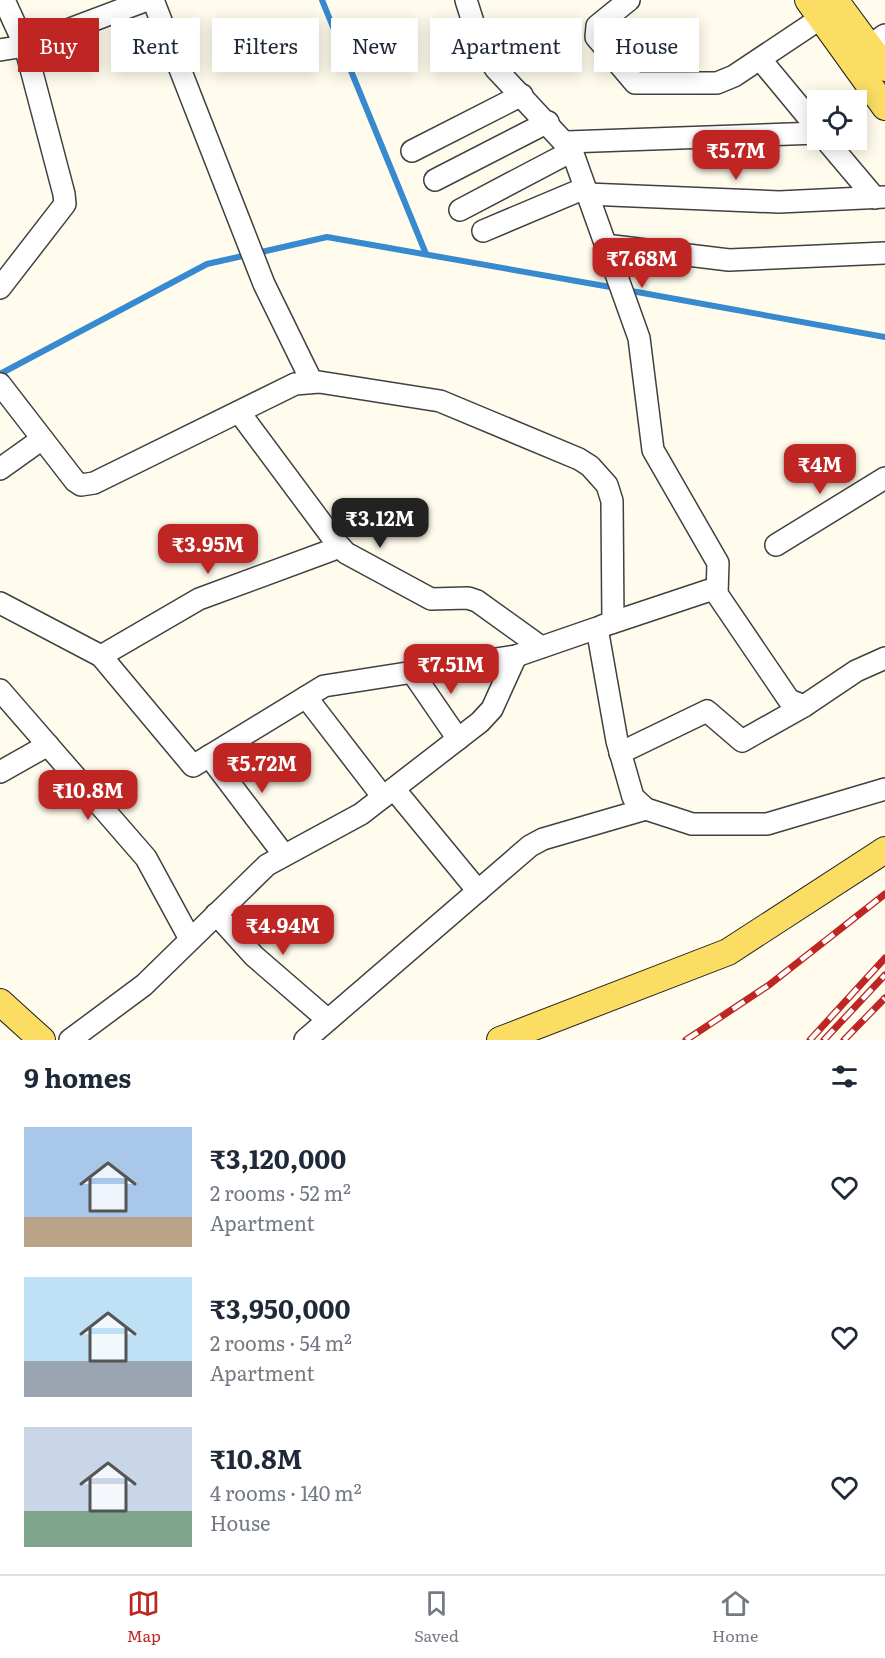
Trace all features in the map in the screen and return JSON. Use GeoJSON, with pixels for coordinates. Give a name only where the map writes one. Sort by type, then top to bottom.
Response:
{"type":"FeatureCollection","features":[{"type":"Feature","properties":{"kind":"main road"},"geometry":{"type":"LineString","coordinates":[[821,6],[877,40],[885,68]]}},
{"type":"Feature","properties":{"kind":"main road"},"geometry":{"type":"LineString","coordinates":[[821,6],[885,107]]}},
{"type":"Feature","properties":{"kind":"main road"},"geometry":{"type":"LineString","coordinates":[[500,1040],[728,952],[885,850]]}},
{"type":"Feature","properties":{"kind":"main road"},"geometry":{"type":"LineString","coordinates":[[0,1002],[42,1040]]}},
{"type":"Feature","properties":{"kind":"street"},"geometry":{"type":"LineString","coordinates":[[4,0],[18,31]]}},
{"type":"Feature","properties":{"kind":"street"},"geometry":{"type":"LineString","coordinates":[[99,18],[147,0]]}},
{"type":"Feature","properties":{"kind":"street"},"geometry":{"type":"LineString","coordinates":[[153,0],[264,284],[312,382]]}},
{"type":"Feature","properties":{"kind":"street"},"geometry":{"type":"LineString","coordinates":[[466,0],[486,55],[570,146],[639,338],[653,450],[718,563],[717,594]]}},
{"type":"Feature","properties":{"kind":"street"},"geometry":{"type":"LineString","coordinates":[[629,0],[601,21],[595,31],[596,37],[635,83],[717,83],[725,81],[760,59],[821,6]]}},
{"type":"Feature","properties":{"kind":"street"},"geometry":{"type":"LineString","coordinates":[[0,50],[18,47]]}},
{"type":"Feature","properties":{"kind":"street"},"geometry":{"type":"LineString","coordinates":[[760,59],[807,117]]}},
{"type":"Feature","properties":{"kind":"street"},"geometry":{"type":"LineString","coordinates":[[0,288],[65,204],[32,72]]}},
{"type":"Feature","properties":{"kind":"street"},"geometry":{"type":"LineString","coordinates":[[412,151],[522,95]]}},
{"type":"Feature","properties":{"kind":"street"},"geometry":{"type":"LineString","coordinates":[[435,180],[548,122]]}},
{"type":"Feature","properties":{"kind":"street"},"geometry":{"type":"LineString","coordinates":[[460,210],[570,146],[807,132]]}},
{"type":"Feature","properties":{"kind":"street"},"geometry":{"type":"LineString","coordinates":[[835,150],[880,198]]}},
{"type":"Feature","properties":{"kind":"street"},"geometry":{"type":"LineString","coordinates":[[483,231],[586,191],[779,202],[880,198]]}},
{"type":"Feature","properties":{"kind":"street"},"geometry":{"type":"LineString","coordinates":[[606,249],[729,260],[885,253]]}},
{"type":"Feature","properties":{"kind":"street"},"geometry":{"type":"LineString","coordinates":[[2,386],[75,482],[87,485],[295,384],[312,382],[454,405],[579,459],[590,466],[607,485],[612,501],[605,625],[620,753],[633,797],[645,809],[692,824],[767,824],[885,789]]}},
{"type":"Feature","properties":{"kind":"street"},"geometry":{"type":"LineString","coordinates":[[239,412],[340,548],[431,599],[468,598],[477,601],[542,647]]}},
{"type":"Feature","properties":{"kind":"street"},"geometry":{"type":"LineString","coordinates":[[0,470],[42,439]]}},
{"type":"Feature","properties":{"kind":"street"},"geometry":{"type":"LineString","coordinates":[[776,545],[885,478]]}},
{"type":"Feature","properties":{"kind":"street"},"geometry":{"type":"LineString","coordinates":[[101,656],[199,599],[340,548]]}},
{"type":"Feature","properties":{"kind":"street"},"geometry":{"type":"LineString","coordinates":[[0,603],[101,656],[193,766],[324,686],[516,656],[701,591],[710,590],[717,594],[789,700],[804,706]]}},
{"type":"Feature","properties":{"kind":"street"},"geometry":{"type":"LineString","coordinates":[[70,1040],[138,989],[261,870],[284,855],[355,818],[458,740],[492,709],[516,656]]}},
{"type":"Feature","properties":{"kind":"street"},"geometry":{"type":"LineString","coordinates":[[620,753],[707,711],[742,741],[811,704],[856,671],[885,658]]}},
{"type":"Feature","properties":{"kind":"street"},"geometry":{"type":"LineString","coordinates":[[412,672],[458,740]]}},
{"type":"Feature","properties":{"kind":"street"},"geometry":{"type":"LineString","coordinates":[[0,690],[146,858],[190,939]]}},
{"type":"Feature","properties":{"kind":"street"},"geometry":{"type":"LineString","coordinates":[[306,697],[388,793],[478,891]]}},
{"type":"Feature","properties":{"kind":"street"},"geometry":{"type":"LineString","coordinates":[[0,772],[48,744]]}},
{"type":"Feature","properties":{"kind":"street"},"geometry":{"type":"LineString","coordinates":[[209,756],[284,855]]}},
{"type":"Feature","properties":{"kind":"street"},"geometry":{"type":"LineString","coordinates":[[305,1040],[536,842],[645,809]]}},
{"type":"Feature","properties":{"kind":"street"},"geometry":{"type":"LineString","coordinates":[[216,914],[254,956],[328,1020]]}},
{"type":"Feature","properties":{"kind":"waterway"},"geometry":{"type":"LineString","coordinates":[[322,0],[426,254]]}},
{"type":"Feature","properties":{"kind":"waterway"},"geometry":{"type":"LineString","coordinates":[[257,253],[327,237],[616,288]]}},
{"type":"Feature","properties":{"kind":"waterway"},"geometry":{"type":"LineString","coordinates":[[0,374],[207,264],[247,255]]}},
{"type":"Feature","properties":{"kind":"waterway"},"geometry":{"type":"LineString","coordinates":[[626,290],[885,337]]}},
{"type":"Feature","properties":{"kind":"railway"},"geometry":{"type":"LineString","coordinates":[[686,1040],[769,985],[885,894]]}},
{"type":"Feature","properties":{"kind":"railway"},"geometry":{"type":"LineString","coordinates":[[810,1040],[885,958]]}},
{"type":"Feature","properties":{"kind":"railway"},"geometry":{"type":"LineString","coordinates":[[824,1040],[885,975]]}},
{"type":"Feature","properties":{"kind":"railway"},"geometry":{"type":"LineString","coordinates":[[844,1040],[885,998]]}}]}
